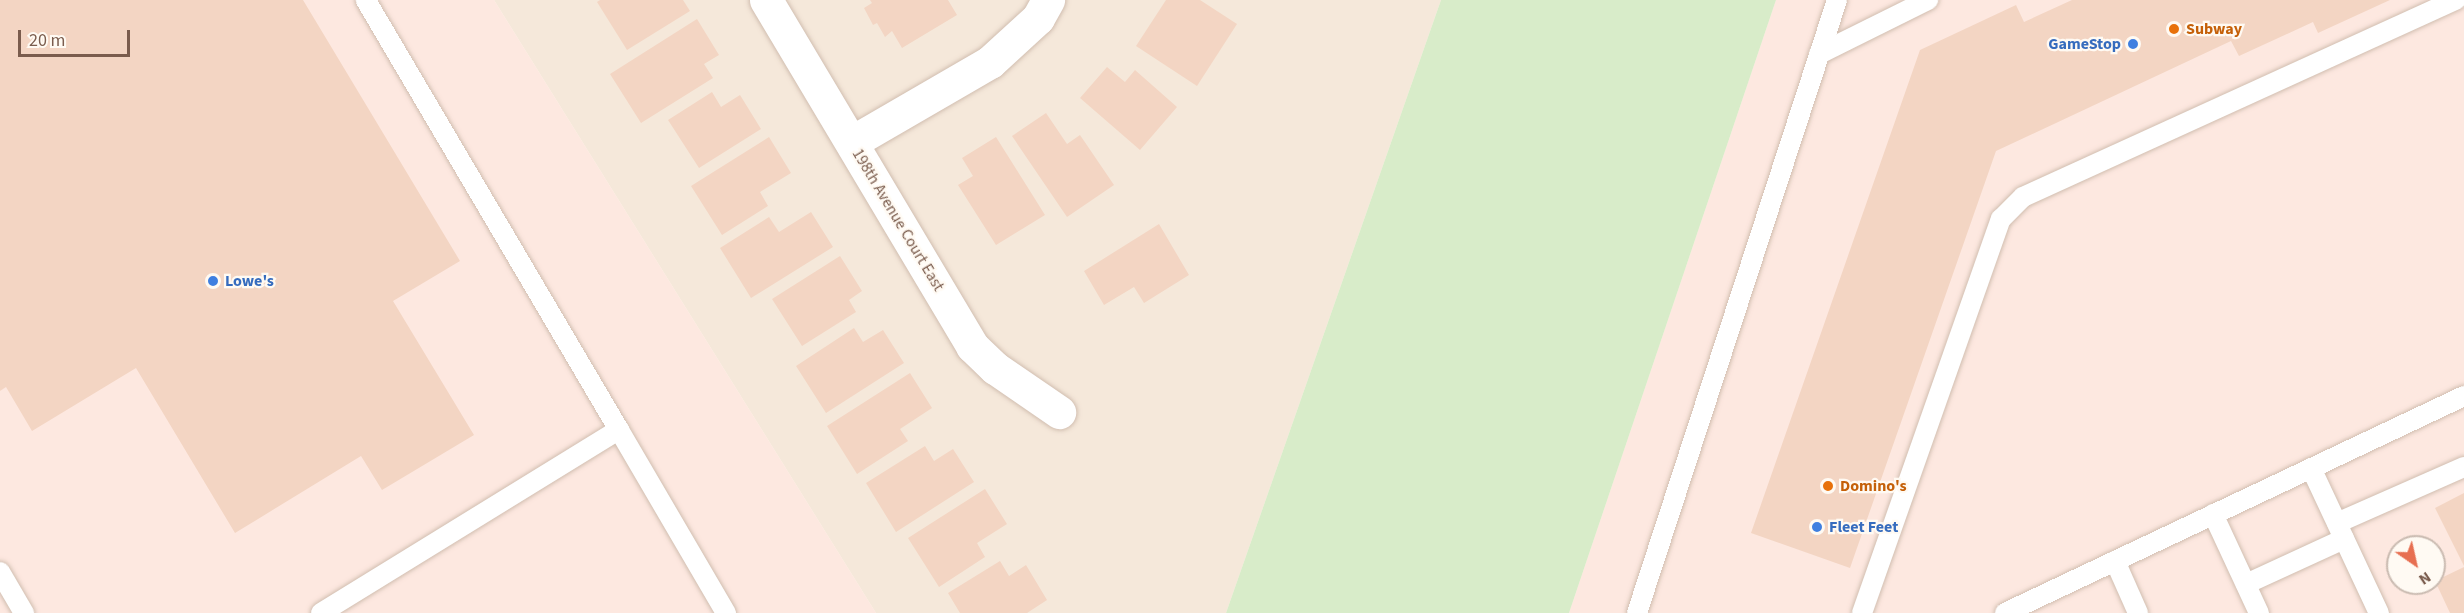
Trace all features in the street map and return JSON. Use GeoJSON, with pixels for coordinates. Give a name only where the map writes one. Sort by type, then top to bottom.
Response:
{"type":"FeatureCollection","features":[{"type":"Feature","properties":{"kind":"street","name":"198th Avenue Court East"},"geometry":{"type":"LineString","coordinates":[[766,0],[972,346],[983,359],[1059,412]]}},
{"type":"Feature","properties":{"kind":"street"},"geometry":{"type":"LineString","coordinates":[[852,142],[990,62],[1038,18],[1048,0]]}},
{"type":"Feature","properties":{"kind":"lane"},"geometry":{"type":"LineString","coordinates":[[366,0],[726,613]]}},
{"type":"Feature","properties":{"kind":"lane"},"geometry":{"type":"LineString","coordinates":[[1636,613],[1837,0]]}},
{"type":"Feature","properties":{"kind":"lane"},"geometry":{"type":"LineString","coordinates":[[1819,54],[1928,0]]}},
{"type":"Feature","properties":{"kind":"lane"},"geometry":{"type":"LineString","coordinates":[[1862,613],[2001,219],[2023,197],[2456,0]]}},
{"type":"Feature","properties":{"kind":"lane"},"geometry":{"type":"LineString","coordinates":[[2005,613],[2464,396]]}},
{"type":"Feature","properties":{"kind":"lane"},"geometry":{"type":"LineString","coordinates":[[321,613],[619,430]]}},
{"type":"Feature","properties":{"kind":"lane"},"geometry":{"type":"LineString","coordinates":[[2246,584],[2340,531],[2464,467]]}},
{"type":"Feature","properties":{"kind":"lane"},"geometry":{"type":"LineString","coordinates":[[2311,468],[2379,613]]}},
{"type":"Feature","properties":{"kind":"lane"},"geometry":{"type":"LineString","coordinates":[[2213,514],[2259,613]]}},
{"type":"Feature","properties":{"kind":"lane"},"geometry":{"type":"LineString","coordinates":[[2115,561],[2138,613]]}},
{"type":"Feature","properties":{"kind":"lane"},"geometry":{"type":"LineString","coordinates":[[0,572],[24,613]]}},
{"type":"Feature","properties":{"kind":"shaded area"},"geometry":{"type":"Polygon","coordinates":[[[0,0],[494,0],[876,613],[0,613],[0,0]]]}},
{"type":"Feature","properties":{"kind":"shaded area"},"geometry":{"type":"Polygon","coordinates":[[[494,0],[1441,0],[1226,613],[876,613],[494,0]]]}},
{"type":"Feature","properties":{"kind":"shaded area"},"geometry":{"type":"Polygon","coordinates":[[[1776,0],[2464,0],[2464,613],[1569,613],[1776,0]]]}},
{"type":"Feature","properties":{"kind":"green space"},"geometry":{"type":"Polygon","coordinates":[[[1441,0],[1776,0],[1569,613],[1226,613],[1441,0]]]}},
{"type":"Feature","properties":{"kind":"building","name":"Lowe's"},"geometry":{"type":"Polygon","coordinates":[[[0,0],[303,0],[460,261],[393,301],[474,435],[382,490],[361,456],[235,533],[136,368],[32,431],[6,387],[0,391],[0,0]]]}},
{"type":"Feature","properties":{"kind":"building"},"geometry":{"type":"Polygon","coordinates":[[[600,0],[683,0],[690,11],[627,50],[597,2],[600,0]]]}},
{"type":"Feature","properties":{"kind":"building"},"geometry":{"type":"Polygon","coordinates":[[[870,0],[948,0],[957,15],[902,48],[892,31],[885,37],[877,23],[873,25],[864,8],[872,3],[870,0]]]}},
{"type":"Feature","properties":{"kind":"building"},"geometry":{"type":"Polygon","coordinates":[[[1166,0],[1200,0],[1237,24],[1197,86],[1136,46],[1166,0]]]}},
{"type":"Feature","properties":{"kind":"building"},"geometry":{"type":"Polygon","coordinates":[[[2072,0],[2390,0],[2318,33],[2313,22],[2239,56],[2231,41],[1996,151],[1850,568],[1751,533],[1920,50],[2016,5],[2024,22],[2072,0]]]}},
{"type":"Feature","properties":{"kind":"building"},"geometry":{"type":"Polygon","coordinates":[[[697,19],[719,55],[704,64],[713,78],[641,123],[610,74],[697,19]]]}},
{"type":"Feature","properties":{"kind":"building"},"geometry":{"type":"Polygon","coordinates":[[[1107,67],[1125,82],[1135,70],[1177,107],[1140,150],[1080,98],[1107,67]]]}},
{"type":"Feature","properties":{"kind":"building"},"geometry":{"type":"Polygon","coordinates":[[[712,92],[721,107],[740,95],[761,129],[699,168],[668,120],[712,92]]]}},
{"type":"Feature","properties":{"kind":"building"},"geometry":{"type":"Polygon","coordinates":[[[1046,113],[1067,144],[1080,135],[1114,185],[1067,217],[1012,136],[1046,113]]]}},
{"type":"Feature","properties":{"kind":"building"},"geometry":{"type":"Polygon","coordinates":[[[769,137],[791,173],[760,192],[768,206],[722,235],[691,186],[769,137]]]}},
{"type":"Feature","properties":{"kind":"building"},"geometry":{"type":"Polygon","coordinates":[[[996,137],[1045,215],[996,245],[958,185],[973,176],[962,158],[996,137]]]}},
{"type":"Feature","properties":{"kind":"building"},"geometry":{"type":"Polygon","coordinates":[[[811,212],[833,247],[751,298],[720,248],[769,217],[779,232],[811,212]]]}},
{"type":"Feature","properties":{"kind":"building"},"geometry":{"type":"Polygon","coordinates":[[[1159,224],[1189,275],[1144,303],[1134,287],[1104,305],[1084,271],[1159,224]]]}},
{"type":"Feature","properties":{"kind":"building"},"geometry":{"type":"Polygon","coordinates":[[[840,256],[862,291],[849,300],[856,312],[802,346],[772,299],[840,256]]]}},
{"type":"Feature","properties":{"kind":"building"},"geometry":{"type":"Polygon","coordinates":[[[854,328],[863,342],[883,330],[904,363],[826,413],[796,366],[854,328]]]}},
{"type":"Feature","properties":{"kind":"building"},"geometry":{"type":"Polygon","coordinates":[[[910,373],[932,408],[900,429],[908,441],[857,474],[827,426],[910,373]]]}},
{"type":"Feature","properties":{"kind":"building"},"geometry":{"type":"Polygon","coordinates":[[[925,446],[934,461],[953,449],[974,482],[896,532],[866,483],[925,446]]]}},
{"type":"Feature","properties":{"kind":"building"},"geometry":{"type":"Polygon","coordinates":[[[985,489],[1007,524],[977,543],[985,557],[939,587],[908,538],[985,489]]]}},
{"type":"Feature","properties":{"kind":"building"},"geometry":{"type":"Polygon","coordinates":[[[2464,493],[2464,566],[2435,508],[2464,493]]]}},
{"type":"Feature","properties":{"kind":"building"},"geometry":{"type":"Polygon","coordinates":[[[1000,561],[1009,576],[1026,565],[1047,600],[1027,613],[960,613],[948,593],[1000,561]]]}},
{"type":"Feature","properties":{"kind":"building"},"geometry":{"type":"Polygon","coordinates":[[[2464,567],[2464,613],[2450,613],[2442,595],[2446,595],[2446,576],[2464,567]]]}},
{"type":"Feature","properties":{"kind":"place","name":"Subway"},"geometry":{"type":"Point","coordinates":[2174,29]}},
{"type":"Feature","properties":{"kind":"place","name":"GameStop"},"geometry":{"type":"Point","coordinates":[2133,44]}},
{"type":"Feature","properties":{"kind":"place","name":"Lowe's"},"geometry":{"type":"Point","coordinates":[213,281]}},
{"type":"Feature","properties":{"kind":"place","name":"Domino's"},"geometry":{"type":"Point","coordinates":[1828,486]}},
{"type":"Feature","properties":{"kind":"place","name":"Fleet Feet"},"geometry":{"type":"Point","coordinates":[1817,527]}}]}
